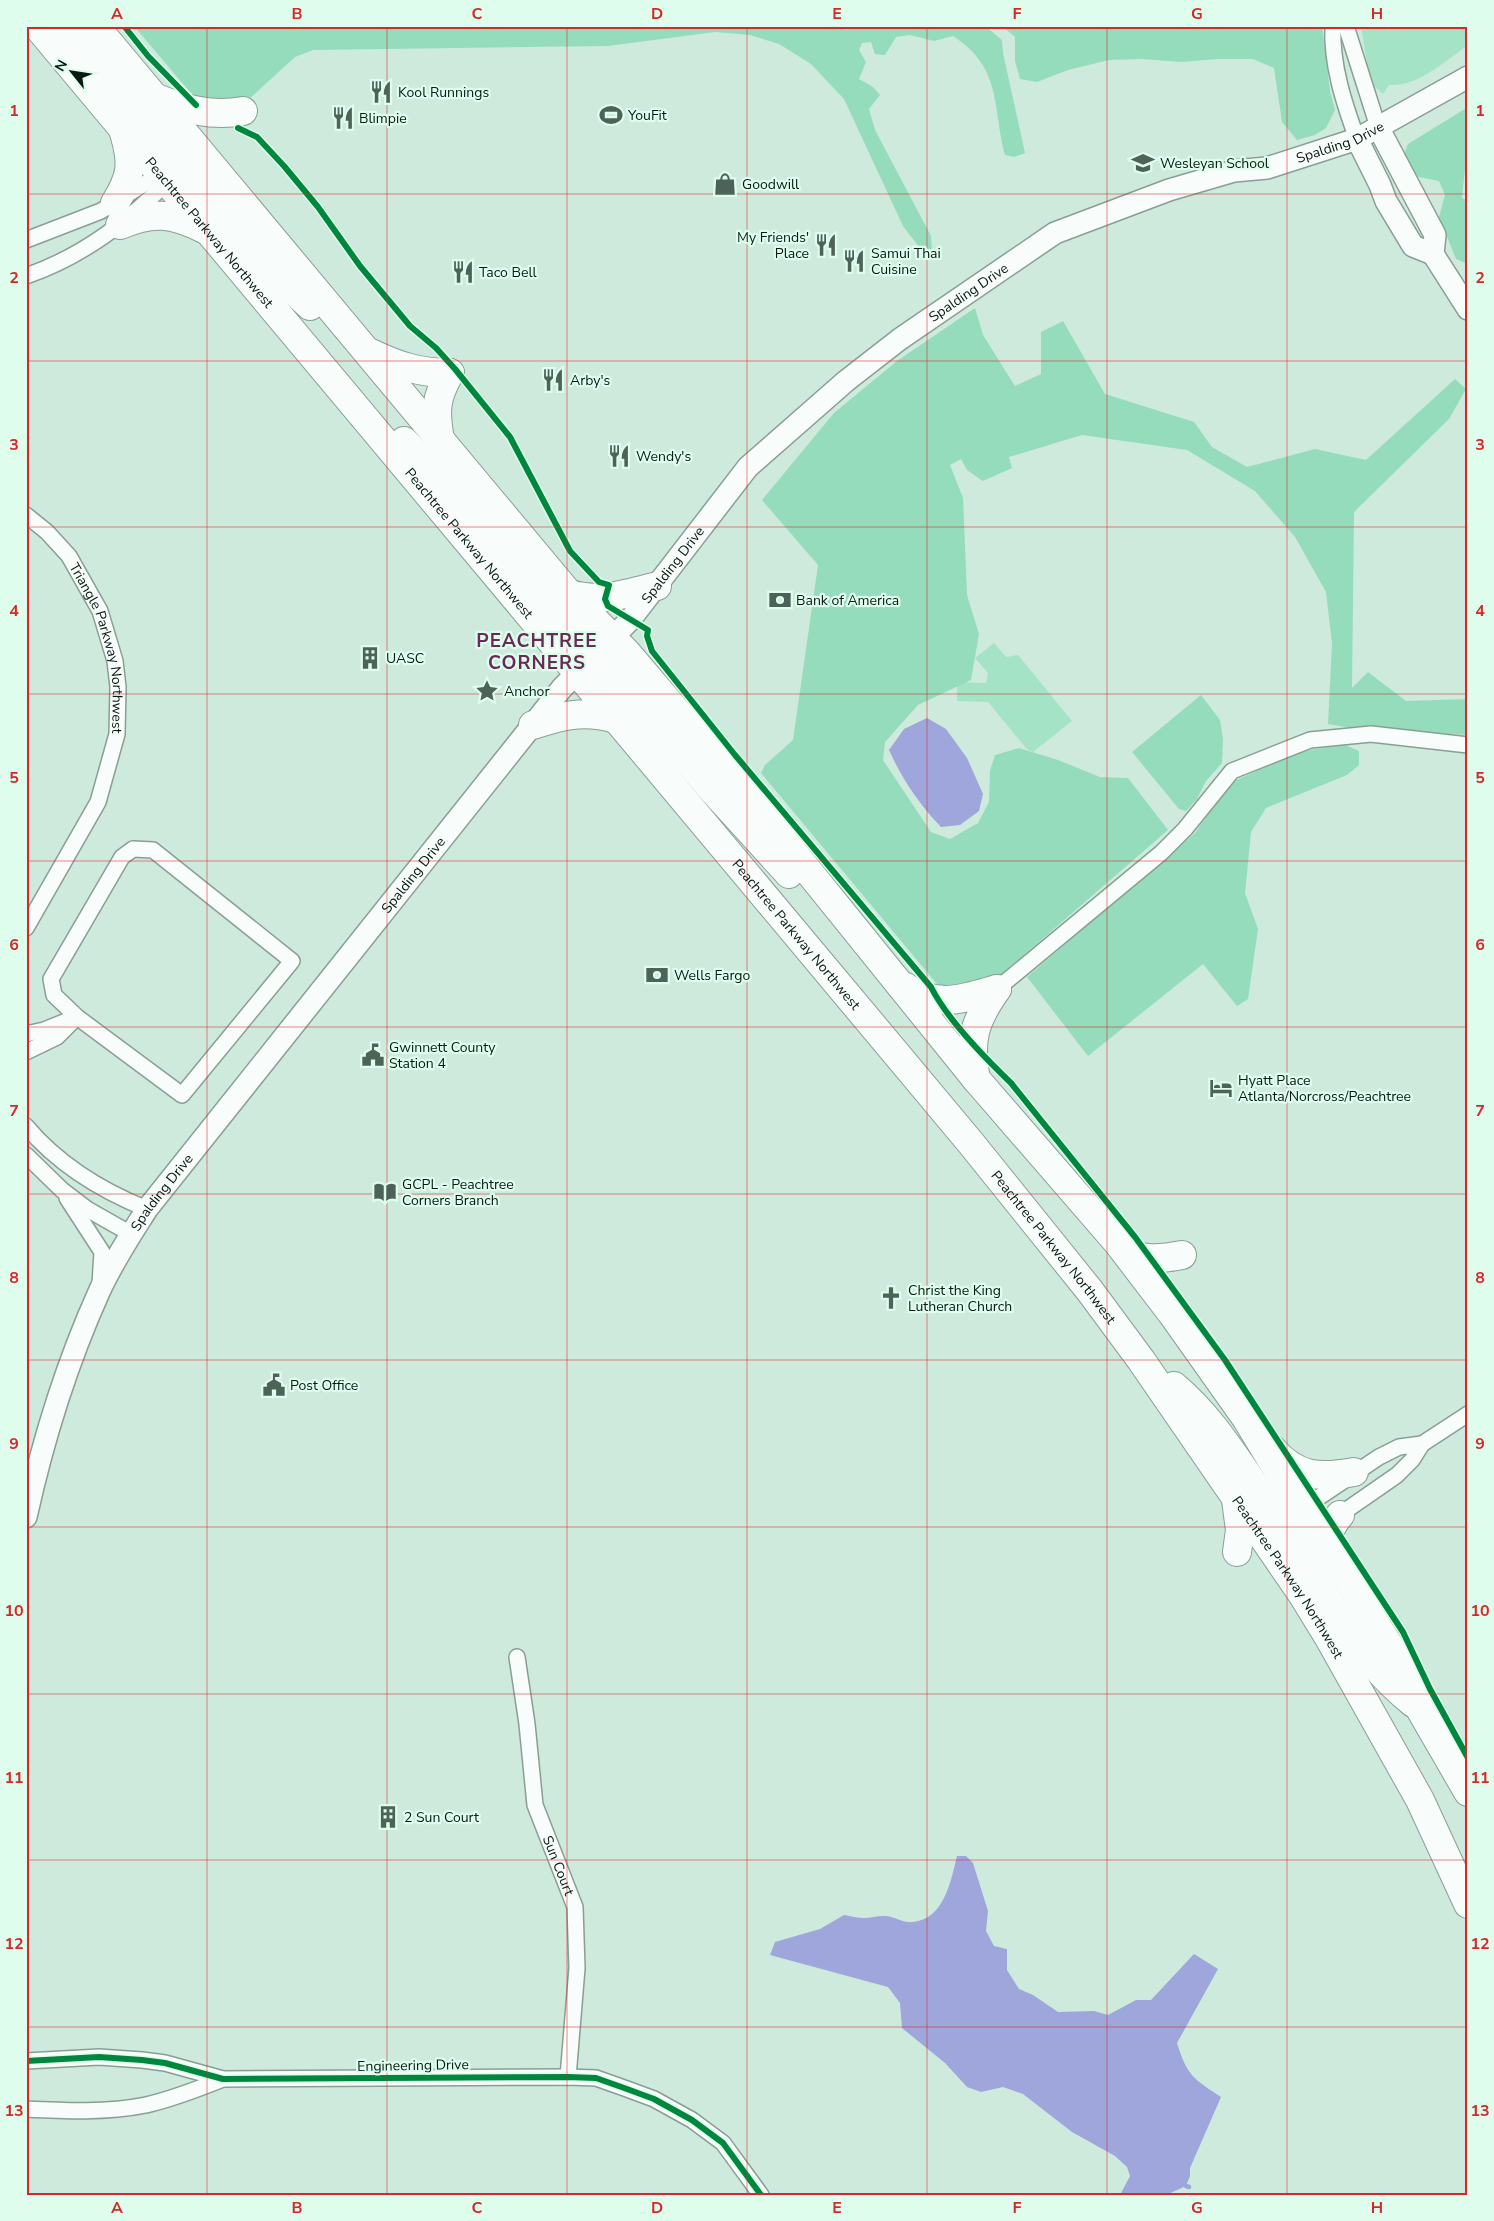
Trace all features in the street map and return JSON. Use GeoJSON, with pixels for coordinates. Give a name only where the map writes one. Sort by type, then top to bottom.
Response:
{"type":"FeatureCollection","features":[{"type":"Feature","properties":{"kind":"highway","name":"Peachtree Parkway Northwest"},"geometry":{"type":"LineString","coordinates":[[38,26],[123,129],[178,166],[360,344],[569,594],[595,656],[616,719],[996,1173],[1079,1277],[1141,1360],[1235,1496],[1287,1533],[1335,1559],[1395,1655],[1420,1709],[1468,1792]]}},
{"type":"Feature","properties":{"kind":"highway"},"geometry":{"type":"LineString","coordinates":[[63,26],[178,166]]}},
{"type":"Feature","properties":{"kind":"highway","name":"Peachtree Parkway Northwest"},"geometry":{"type":"LineString","coordinates":[[95,26],[153,97],[178,166],[208,231],[346,397],[595,656]]}},
{"type":"Feature","properties":{"kind":"highway"},"geometry":{"type":"LineString","coordinates":[[153,97],[188,110],[219,114],[244,111]]}},
{"type":"Feature","properties":{"kind":"highway"},"geometry":{"type":"LineString","coordinates":[[123,129],[130,152],[131,164],[118,214],[136,218],[164,215],[208,231]]}},
{"type":"Feature","properties":{"kind":"highway"},"geometry":{"type":"LineString","coordinates":[[360,344],[413,370],[450,373],[439,394],[436,408],[440,440]]}},
{"type":"Feature","properties":{"kind":"highway"},"geometry":{"type":"LineString","coordinates":[[569,594],[588,599],[606,599],[657,586]]}},
{"type":"Feature","properties":{"kind":"highway","name":"Peachtree Parkway Northwest"},"geometry":{"type":"LineString","coordinates":[[595,656],[627,653],[734,779],[976,1079],[1118,1243],[1173,1315],[1246,1418],[1287,1533],[1329,1638],[1420,1800],[1468,1904]]}},
{"type":"Feature","properties":{"kind":"highway"},"geometry":{"type":"LineString","coordinates":[[533,724],[569,714],[583,713],[616,719]]}},
{"type":"Feature","properties":{"kind":"highway"},"geometry":{"type":"LineString","coordinates":[[899,982],[913,992],[938,1000],[956,1000],[998,989]]}},
{"type":"Feature","properties":{"kind":"highway"},"geometry":{"type":"LineString","coordinates":[[976,1079],[972,1053],[975,1028],[984,1007],[998,989]]}},
{"type":"Feature","properties":{"kind":"highway"},"geometry":{"type":"LineString","coordinates":[[1118,1243],[1127,1252],[1151,1259],[1182,1255],[1171,1274],[1169,1284],[1173,1315]]}},
{"type":"Feature","properties":{"kind":"highway"},"geometry":{"type":"LineString","coordinates":[[1141,1360],[1184,1394],[1204,1414],[1232,1451],[1287,1533],[1362,1652],[1400,1693],[1420,1709]]}},
{"type":"Feature","properties":{"kind":"highway"},"geometry":{"type":"LineString","coordinates":[[1246,1418],[1278,1455],[1299,1471],[1316,1476],[1354,1472]]}},
{"type":"Feature","properties":{"kind":"highway"},"geometry":{"type":"LineString","coordinates":[[1235,1496],[1240,1530],[1237,1552]]}},
{"type":"Feature","properties":{"kind":"highway"},"geometry":{"type":"LineString","coordinates":[[1335,1559],[1328,1541],[1329,1532],[1340,1515]]}},
{"type":"Feature","properties":{"kind":"main road","name":"Spalding Drive"},"geometry":{"type":"LineString","coordinates":[[26,1517],[31,1479],[77,1345],[100,1290],[147,1209],[533,724],[630,620],[748,468],[764,452],[883,351],[1055,233],[1169,190],[1234,171],[1267,168],[1357,139],[1468,77]]}},
{"type":"Feature","properties":{"kind":"main road"},"geometry":{"type":"LineString","coordinates":[[1378,127],[1435,234],[1434,255]]}},
{"type":"Feature","properties":{"kind":"main road"},"geometry":{"type":"LineString","coordinates":[[1357,139],[1386,201],[1413,246],[1434,255],[1467,304]]}},
{"type":"Feature","properties":{"kind":"street"},"geometry":{"type":"LineString","coordinates":[[1333,26],[1332,46],[1350,119],[1357,139]]}},
{"type":"Feature","properties":{"kind":"street"},"geometry":{"type":"LineString","coordinates":[[1346,26],[1378,127]]}},
{"type":"Feature","properties":{"kind":"street"},"geometry":{"type":"LineString","coordinates":[[26,276],[79,253],[118,214],[178,166]]}},
{"type":"Feature","properties":{"kind":"street"},"geometry":{"type":"LineString","coordinates":[[26,240],[76,222],[118,214],[178,166]]}},
{"type":"Feature","properties":{"kind":"street","name":"Triangle Parkway Northwest"},"geometry":{"type":"LineString","coordinates":[[26,516],[47,532],[69,556],[100,611],[115,661],[118,686],[117,734],[98,802],[26,928]]}},
{"type":"Feature","properties":{"kind":"street"},"geometry":{"type":"LineString","coordinates":[[998,989],[1161,853],[1185,828],[1232,771],[1310,740],[1371,734],[1468,745]]}},
{"type":"Feature","properties":{"kind":"street"},"geometry":{"type":"LineString","coordinates":[[133,849],[153,850],[292,961],[182,1096],[77,1017],[54,996],[51,979],[122,857],[133,849]]}},
{"type":"Feature","properties":{"kind":"street"},"geometry":{"type":"LineString","coordinates":[[26,1034],[44,1030],[77,1017]]}},
{"type":"Feature","properties":{"kind":"street"},"geometry":{"type":"LineString","coordinates":[[26,1052],[48,1042],[77,1017]]}},
{"type":"Feature","properties":{"kind":"street"},"geometry":{"type":"LineString","coordinates":[[26,1126],[35,1136],[93,1184],[147,1209]]}},
{"type":"Feature","properties":{"kind":"street"},"geometry":{"type":"LineString","coordinates":[[26,1155],[62,1190],[86,1209],[132,1234]]}},
{"type":"Feature","properties":{"kind":"street"},"geometry":{"type":"LineString","coordinates":[[62,1190],[102,1252],[100,1290]]}},
{"type":"Feature","properties":{"kind":"street"},"geometry":{"type":"LineString","coordinates":[[1287,1533],[1340,1515],[1360,1499],[1397,1475],[1412,1460],[1422,1444],[1468,1414]]}},
{"type":"Feature","properties":{"kind":"street"},"geometry":{"type":"LineString","coordinates":[[1287,1533],[1354,1472],[1399,1447],[1422,1444]]}},
{"type":"Feature","properties":{"kind":"street","name":"Sun Court"},"geometry":{"type":"LineString","coordinates":[[517,1657],[527,1724],[534,1805],[575,1907],[577,1968],[568,2077]]}},
{"type":"Feature","properties":{"kind":"street","name":"Engineering Drive"},"geometry":{"type":"LineString","coordinates":[[26,2061],[99,2057],[142,2060],[165,2063],[222,2079],[596,2078],[654,2099],[692,2120],[722,2143],[748,2174],[761,2195]]}},
{"type":"Feature","properties":{"kind":"street","name":"Engineering Drive"},"geometry":{"type":"LineString","coordinates":[[26,2110],[86,2111],[146,2105],[222,2079]]}},
{"type":"Feature","properties":{"kind":"green space"},"geometry":{"type":"Polygon","coordinates":[[[134,26],[985,26],[1002,40],[1003,53],[1025,153],[1014,157],[1005,155],[996,103],[988,74],[969,48],[953,36],[934,41],[910,35],[896,37],[885,55],[875,54],[871,42],[862,43],[859,50],[866,62],[859,79],[873,87],[880,95],[869,109],[875,130],[931,236],[932,253],[923,252],[903,226],[844,99],[811,64],[779,44],[750,35],[715,32],[608,46],[313,50],[295,57],[248,100],[204,102],[190,92],[134,26]]]}},
{"type":"Feature","properties":{"kind":"green space"},"geometry":{"type":"Polygon","coordinates":[[[1002,26],[1322,26],[1330,91],[1335,110],[1326,128],[1315,135],[1297,140],[1282,122],[1274,68],[1253,59],[1181,62],[1142,59],[1109,60],[1068,70],[1037,82],[1020,79],[1015,61],[1015,37],[1002,26]]]}},
{"type":"Feature","properties":{"kind":"green space"},"geometry":{"type":"Polygon","coordinates":[[[1361,26],[1468,26],[1468,45],[1431,72],[1410,82],[1400,85],[1389,85],[1383,94],[1370,82],[1361,26]]]}},
{"type":"Feature","properties":{"kind":"green space"},"geometry":{"type":"Polygon","coordinates":[[[1468,107],[1468,139],[1462,198],[1468,201],[1468,264],[1456,259],[1439,217],[1445,195],[1439,181],[1414,176],[1402,159],[1408,144],[1468,107]]]}},
{"type":"Feature","properties":{"kind":"green space"},"geometry":{"type":"Polygon","coordinates":[[[975,308],[983,335],[1015,386],[1041,374],[1041,332],[1063,321],[1105,394],[1194,422],[1212,447],[1247,467],[1315,449],[1366,460],[1455,379],[1466,389],[1449,419],[1354,512],[1352,688],[1368,672],[1406,701],[1468,699],[1468,735],[1351,728],[1328,724],[1332,643],[1326,592],[1295,537],[1255,491],[1187,450],[1082,435],[1009,457],[1012,468],[983,481],[967,470],[961,459],[950,465],[963,498],[967,595],[979,634],[971,680],[918,705],[885,742],[883,760],[931,832],[950,839],[978,823],[989,802],[990,771],[995,755],[1019,748],[1058,760],[1100,777],[1128,778],[1168,830],[1002,974],[971,992],[937,984],[761,773],[765,765],[793,740],[818,565],[762,500],[834,413],[897,361],[975,308]]]}},
{"type":"Feature","properties":{"kind":"green space"},"geometry":{"type":"Polygon","coordinates":[[[994,643],[1006,657],[1018,655],[1072,721],[1033,752],[1027,749],[988,702],[957,701],[957,682],[986,683],[988,673],[975,658],[994,643]]]}},
{"type":"Feature","properties":{"kind":"green space"},"geometry":{"type":"Polygon","coordinates":[[[1201,695],[1220,720],[1223,739],[1222,763],[1206,781],[1197,799],[1186,811],[1179,809],[1132,752],[1201,695]]]}},
{"type":"Feature","properties":{"kind":"green space"},"geometry":{"type":"Polygon","coordinates":[[[1345,745],[1359,751],[1359,765],[1347,775],[1266,808],[1251,832],[1245,893],[1258,929],[1248,999],[1237,1006],[1203,964],[1088,1056],[1027,977],[1195,833],[1230,783],[1301,751],[1345,745]]]}},
{"type":"Feature","properties":{"kind":"water"},"geometry":{"type":"Polygon","coordinates":[[[927,718],[946,729],[967,758],[983,794],[979,811],[960,825],[941,827],[912,791],[889,750],[904,729],[927,718]]]}},
{"type":"Feature","properties":{"kind":"water"},"geometry":{"type":"Polygon","coordinates":[[[957,1856],[966,1856],[973,1863],[988,1911],[986,1931],[994,1946],[1007,1949],[1007,1970],[1019,1989],[1033,1995],[1058,2012],[1094,2011],[1108,2015],[1136,2000],[1151,2000],[1194,1954],[1218,1969],[1177,2043],[1188,2070],[1204,2086],[1221,2097],[1190,2168],[1190,2176],[1186,2186],[1166,2195],[1120,2195],[1130,2176],[1127,2167],[1115,2156],[1072,2132],[1023,2094],[1003,2087],[981,2092],[967,2087],[945,2063],[902,2028],[900,2003],[888,1987],[770,1955],[775,1942],[820,1929],[844,1915],[864,1918],[888,1916],[910,1922],[924,1919],[932,1914],[944,1897],[949,1887],[957,1856]]]}},
{"type":"Feature","properties":{"kind":"cycle path"},"geometry":{"type":"LineString","coordinates":[[124,26],[148,56],[196,105]]}},
{"type":"Feature","properties":{"kind":"cycle path"},"geometry":{"type":"LineString","coordinates":[[238,128],[257,137],[284,166],[318,207],[360,266],[410,326],[436,348],[455,369],[510,437],[570,551],[599,582],[609,585],[605,599],[608,606],[648,630],[647,636],[652,651],[735,755],[931,987],[956,1025],[1011,1083],[1135,1237],[1225,1360],[1403,1632],[1430,1689],[1468,1758]]}},
{"type":"Feature","properties":{"kind":"cycle path"},"geometry":{"type":"LineString","coordinates":[[26,2061],[99,2057],[142,2060],[165,2063],[223,2079],[596,2078],[654,2099],[692,2120],[723,2143],[761,2195]]}},
{"type":"Feature","properties":{"kind":"place","name":"Kool Runnings"},"geometry":{"type":"Point","coordinates":[381,92]}},
{"type":"Feature","properties":{"kind":"place","name":"YouFit"},"geometry":{"type":"Point","coordinates":[611,115]}},
{"type":"Feature","properties":{"kind":"place","name":"Blimpie"},"geometry":{"type":"Point","coordinates":[343,118]}},
{"type":"Feature","properties":{"kind":"place","name":"Wesleyan School"},"geometry":{"type":"Point","coordinates":[1143,163]}},
{"type":"Feature","properties":{"kind":"place","name":"Goodwill"},"geometry":{"type":"Point","coordinates":[725,184]}},
{"type":"Feature","properties":{"kind":"place","name":"My Friends' Place"},"geometry":{"type":"Point","coordinates":[826,245]}},
{"type":"Feature","properties":{"kind":"place","name":"Samui Thai Cuisine"},"geometry":{"type":"Point","coordinates":[854,261]}},
{"type":"Feature","properties":{"kind":"place","name":"Taco Bell"},"geometry":{"type":"Point","coordinates":[463,272]}},
{"type":"Feature","properties":{"kind":"place","name":"Arby's"},"geometry":{"type":"Point","coordinates":[553,380]}},
{"type":"Feature","properties":{"kind":"place","name":"Wendy's"},"geometry":{"type":"Point","coordinates":[619,456]}},
{"type":"Feature","properties":{"kind":"place","name":"Bank of America"},"geometry":{"type":"Point","coordinates":[780,600]}},
{"type":"Feature","properties":{"kind":"place","name":"UASC"},"geometry":{"type":"Point","coordinates":[370,658]}},
{"type":"Feature","properties":{"kind":"place","name":"Anchor"},"geometry":{"type":"Point","coordinates":[487,691]}},
{"type":"Feature","properties":{"kind":"place","name":"Wells Fargo"},"geometry":{"type":"Point","coordinates":[657,975]}},
{"type":"Feature","properties":{"kind":"place","name":"Gwinnett County Station 4"},"geometry":{"type":"Point","coordinates":[373,1055]}},
{"type":"Feature","properties":{"kind":"place","name":"Hyatt Place Atlanta/Norcross/Peachtree"},"geometry":{"type":"Point","coordinates":[1221,1088]}},
{"type":"Feature","properties":{"kind":"place","name":"GCPL - Peachtree Corners Branch"},"geometry":{"type":"Point","coordinates":[385,1192]}},
{"type":"Feature","properties":{"kind":"place","name":"Christ the King Lutheran Church"},"geometry":{"type":"Point","coordinates":[891,1298]}},
{"type":"Feature","properties":{"kind":"place","name":"Post Office"},"geometry":{"type":"Point","coordinates":[274,1385]}},
{"type":"Feature","properties":{"kind":"place","name":"2 Sun Court"},"geometry":{"type":"Point","coordinates":[388,1817]}},
{"type":"Feature","properties":{"kind":"district","name":"PEACHTREE CORNERS"},"geometry":{"type":"Point","coordinates":[537,651]}}]}
